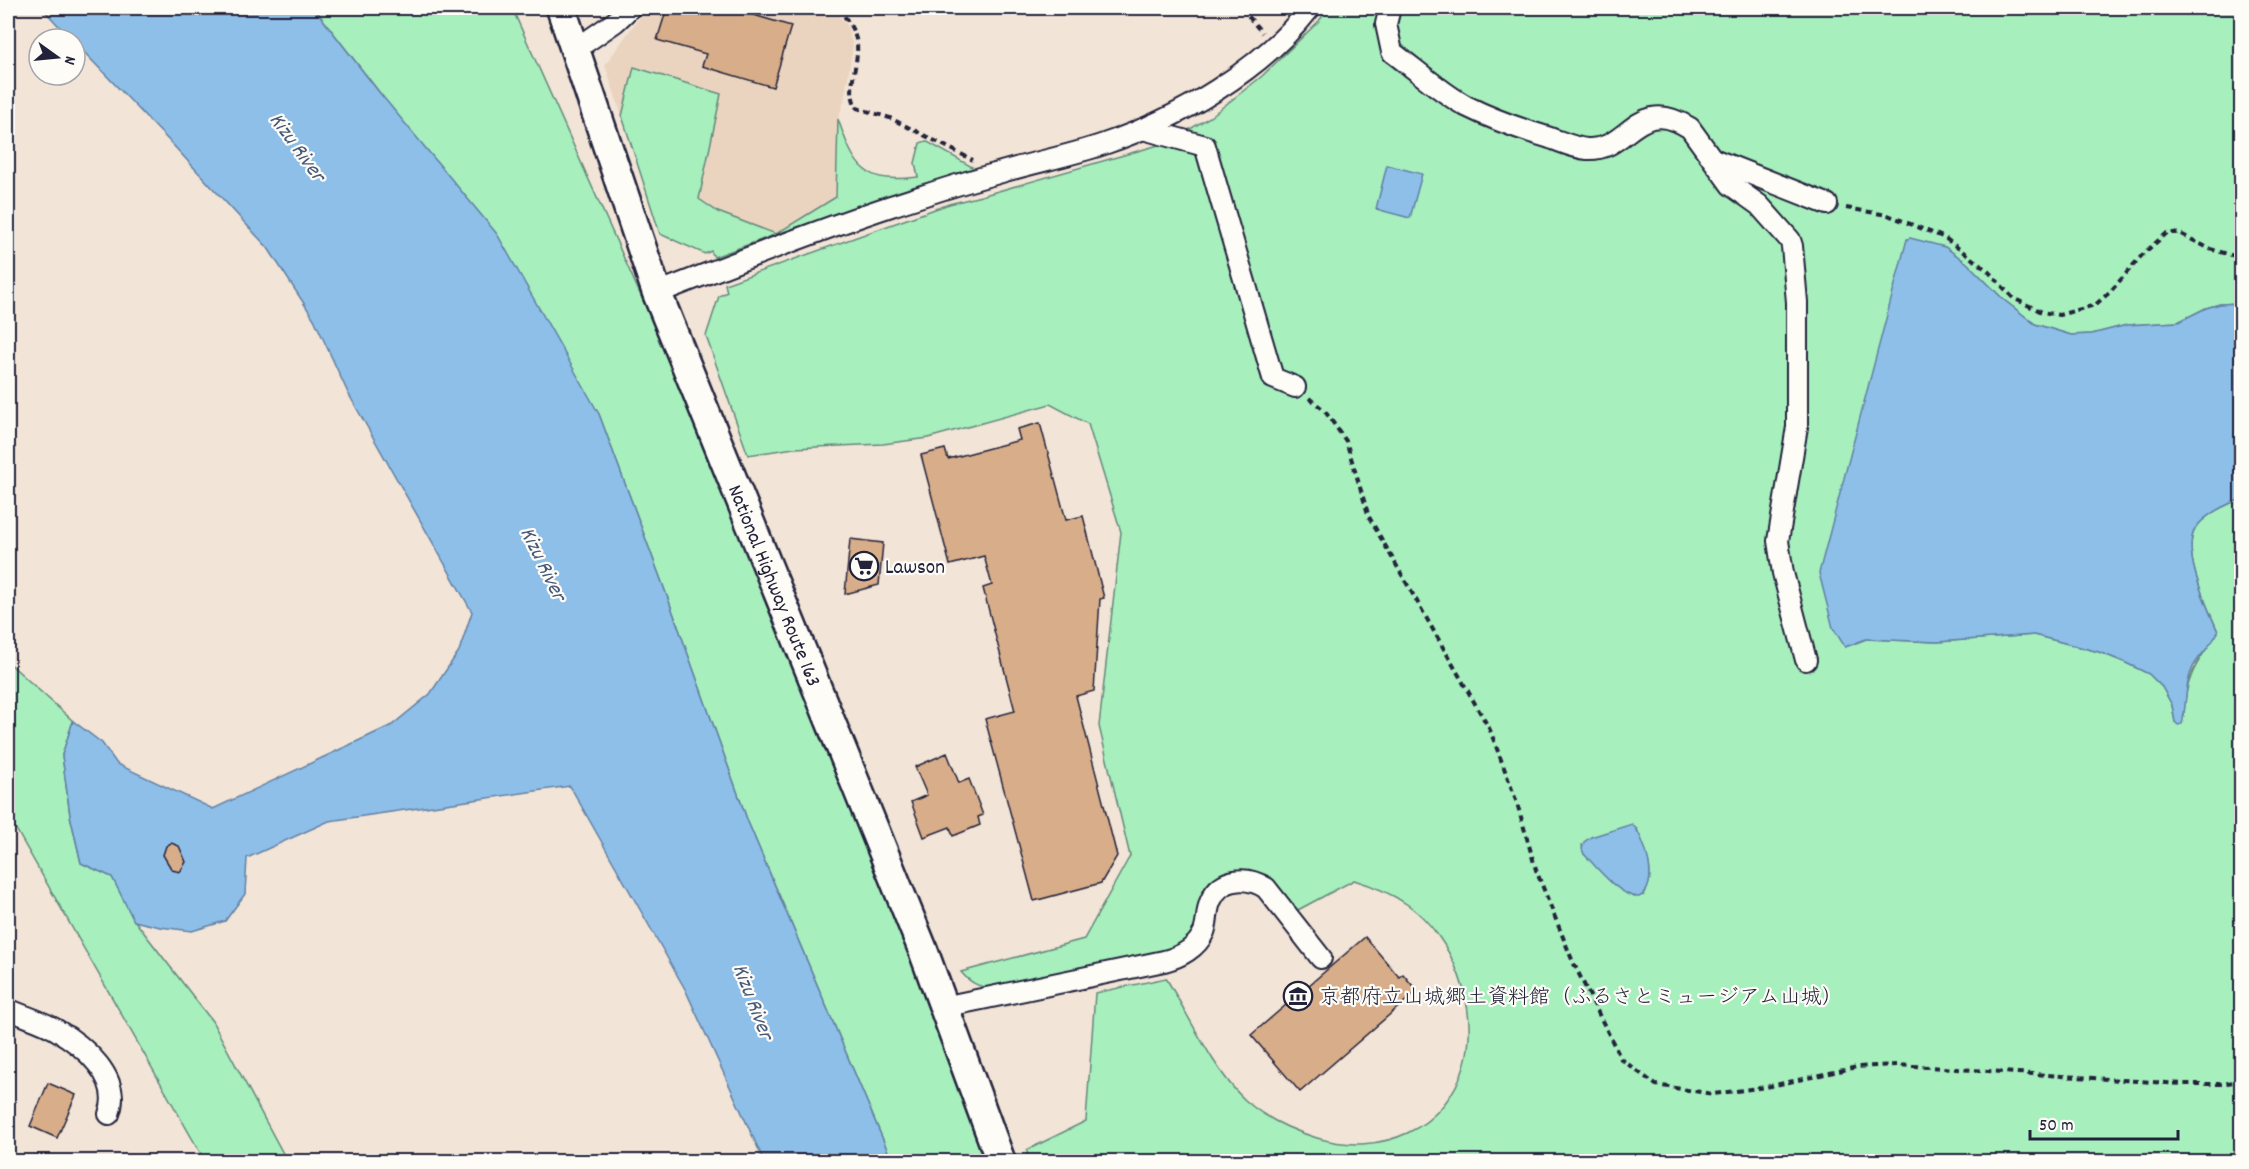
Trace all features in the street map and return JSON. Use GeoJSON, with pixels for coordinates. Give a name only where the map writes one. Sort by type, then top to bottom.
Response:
{"type":"FeatureCollection","features":[{"type":"Feature","properties":{"kind":"highway","name":"National Highway Route 163"},"geometry":{"type":"LineString","coordinates":[[561,8],[657,293],[923,950],[1001,1161]]}},
{"type":"Feature","properties":{"kind":"street"},"geometry":{"type":"LineString","coordinates":[[576,50],[615,22],[630,8]]}},
{"type":"Feature","properties":{"kind":"street"},"geometry":{"type":"LineString","coordinates":[[657,293],[838,223],[994,174],[1103,144],[1143,129],[1206,97],[1273,47],[1310,8]]}},
{"type":"Feature","properties":{"kind":"street"},"geometry":{"type":"LineString","coordinates":[[1390,8],[1386,24],[1392,52],[1465,105],[1526,131],[1586,149],[1594,149],[1611,143],[1635,125],[1662,117],[1690,128],[1731,185],[1759,205],[1790,240],[1797,302],[1797,427],[1778,541],[1783,573],[1806,660]]}},
{"type":"Feature","properties":{"kind":"street"},"geometry":{"type":"LineString","coordinates":[[1143,129],[1205,146],[1273,378],[1295,387]]}},
{"type":"Feature","properties":{"kind":"street"},"geometry":{"type":"LineString","coordinates":[[1710,158],[1827,204]]}},
{"type":"Feature","properties":{"kind":"street"},"geometry":{"type":"LineString","coordinates":[[943,1007],[1180,956],[1197,942],[1203,932],[1210,900],[1215,892],[1223,885],[1240,880],[1258,883],[1266,888],[1321,958]]}},
{"type":"Feature","properties":{"kind":"street"},"geometry":{"type":"LineString","coordinates":[[8,1009],[55,1029],[82,1047],[97,1062],[108,1080],[113,1098],[110,1113]]}},
{"type":"Feature","properties":{"kind":"path"},"geometry":{"type":"LineString","coordinates":[[838,8],[850,24],[857,45],[851,100],[857,108],[910,127],[982,165],[994,174]]}},
{"type":"Feature","properties":{"kind":"path"},"geometry":{"type":"LineString","coordinates":[[1242,8],[1273,47]]}},
{"type":"Feature","properties":{"kind":"path"},"geometry":{"type":"LineString","coordinates":[[1827,204],[1888,215],[1945,238],[1988,271],[2013,298],[2043,312],[2059,315],[2095,305],[2167,233],[2179,233],[2210,249],[2241,258]]}},
{"type":"Feature","properties":{"kind":"path"},"geometry":{"type":"LineString","coordinates":[[1295,387],[1324,410],[1346,441],[1369,517],[1490,730],[1517,803],[1536,870],[1573,962],[1621,1059],[1656,1085],[1713,1094],[1766,1087],[1857,1067],[1898,1065],[2182,1084],[2220,1084],[2241,1081]]}},
{"type":"Feature","properties":{"kind":"shaded area"},"geometry":{"type":"Polygon","coordinates":[[[646,8],[831,8],[834,10],[847,25],[853,46],[844,101],[838,119],[836,197],[777,234],[718,212],[699,199],[721,94],[635,68],[622,116],[605,65],[646,8]]]}},
{"type":"Feature","properties":{"kind":"green space"},"geometry":{"type":"Polygon","coordinates":[[[314,8],[512,8],[683,390],[937,1023],[987,1161],[892,1161],[748,822],[599,414],[379,92],[314,8]]]}},
{"type":"Feature","properties":{"kind":"green space"},"geometry":{"type":"Polygon","coordinates":[[[1328,8],[1380,8],[1377,34],[1385,55],[1395,8],[2241,8],[2241,303],[2220,304],[2206,308],[2178,322],[2127,325],[2092,334],[2071,335],[2035,324],[2004,300],[1967,263],[1945,247],[1845,647],[1866,639],[1937,642],[2034,635],[2099,652],[2149,674],[2162,687],[2172,705],[2175,722],[2184,716],[2186,691],[2193,671],[2218,632],[2193,566],[2192,539],[2195,529],[2210,514],[2241,499],[2241,1161],[1028,1161],[1027,1150],[1086,1121],[1095,993],[1166,978],[1223,1074],[1253,1107],[1279,1123],[1307,1135],[1341,1143],[1364,1144],[1408,1133],[1427,1121],[1443,1106],[1456,1086],[1465,1063],[1469,1042],[1469,1020],[1459,975],[1438,935],[1424,919],[1408,905],[1382,890],[1354,880],[1296,911],[1242,873],[1192,939],[1177,948],[998,988],[982,986],[969,980],[961,972],[1084,939],[1130,856],[1099,726],[1121,532],[1088,424],[1050,404],[928,438],[883,444],[794,448],[748,455],[706,336],[719,296],[727,292],[725,284],[949,204],[1169,142],[1210,117],[1261,77],[1319,21],[1328,8]],[[1637,829],[1582,845],[1584,854],[1634,897],[1644,895],[1650,878],[1646,853],[1637,829]]]}},
{"type":"Feature","properties":{"kind":"green space"},"geometry":{"type":"Polygon","coordinates":[[[634,67],[721,94],[699,199],[718,212],[776,234],[836,197],[838,119],[856,161],[873,175],[899,179],[918,177],[915,163],[920,143],[926,141],[974,168],[714,257],[711,251],[705,254],[660,234],[622,116],[634,67]]]}},
{"type":"Feature","properties":{"kind":"green space"},"geometry":{"type":"Polygon","coordinates":[[[8,662],[73,721],[62,755],[70,815],[81,863],[112,877],[135,921],[212,1021],[287,1161],[205,1161],[8,815],[8,662]]]}},
{"type":"Feature","properties":{"kind":"water","name":"Kizu River"},"geometry":{"type":"Polygon","coordinates":[[[42,8],[314,8],[379,92],[497,234],[599,414],[748,822],[892,1161],[764,1161],[685,989],[570,786],[329,821],[247,858],[245,894],[225,921],[192,931],[134,921],[112,877],[81,863],[70,815],[62,755],[73,721],[102,743],[117,764],[213,809],[392,725],[430,694],[459,651],[472,612],[348,393],[314,319],[268,248],[87,55],[87,27],[60,27],[42,8]]]}},
{"type":"Feature","properties":{"kind":"water"},"geometry":{"type":"Polygon","coordinates":[[[1387,165],[1422,174],[1410,218],[1376,209],[1387,165]]]}},
{"type":"Feature","properties":{"kind":"water"},"geometry":{"type":"Polygon","coordinates":[[[1907,239],[1945,247],[1967,263],[2004,300],[2035,324],[2071,335],[2092,334],[2127,325],[2178,322],[2206,308],[2220,304],[2241,303],[2241,499],[2210,514],[2195,529],[2192,539],[2191,552],[2197,581],[2218,632],[2190,674],[2182,724],[2178,725],[2175,722],[2172,705],[2162,687],[2149,674],[2099,652],[2034,635],[1937,642],[1866,639],[1845,647],[1833,628],[1819,573],[1907,239]]]}},
{"type":"Feature","properties":{"kind":"water"},"geometry":{"type":"Polygon","coordinates":[[[1632,824],[1642,839],[1649,862],[1649,883],[1646,892],[1639,897],[1624,893],[1609,881],[1582,849],[1584,842],[1591,837],[1632,824]]]}},
{"type":"Feature","properties":{"kind":"building"},"geometry":{"type":"Polygon","coordinates":[[[667,8],[730,8],[791,26],[773,87],[702,66],[706,54],[657,40],[667,8]]]}},
{"type":"Feature","properties":{"kind":"building"},"geometry":{"type":"Polygon","coordinates":[[[1040,423],[1066,520],[1083,516],[1104,598],[1100,599],[1094,691],[1076,696],[1117,856],[1101,883],[1034,901],[985,719],[1015,711],[983,588],[992,585],[984,556],[950,565],[921,455],[945,449],[948,459],[1020,440],[1017,429],[1040,423]]]}},
{"type":"Feature","properties":{"kind":"building","name":"Lawson"},"geometry":{"type":"Polygon","coordinates":[[[850,539],[883,543],[879,585],[845,594],[850,539]]]}},
{"type":"Feature","properties":{"kind":"building"},"geometry":{"type":"Polygon","coordinates":[[[947,753],[959,783],[969,779],[983,815],[978,817],[980,825],[953,836],[950,827],[924,837],[911,802],[927,795],[915,767],[947,753]]]}},
{"type":"Feature","properties":{"kind":"building"},"geometry":{"type":"Polygon","coordinates":[[[171,843],[179,846],[186,862],[180,872],[172,870],[163,855],[166,846],[171,843]]]}},
{"type":"Feature","properties":{"kind":"building"},"geometry":{"type":"Polygon","coordinates":[[[1365,937],[1399,977],[1403,974],[1417,991],[1300,1092],[1251,1035],[1365,937]]]}},
{"type":"Feature","properties":{"kind":"building"},"geometry":{"type":"Polygon","coordinates":[[[48,1083],[76,1095],[57,1138],[30,1126],[48,1083]]]}},
{"type":"Feature","properties":{"kind":"place","name":"Lawson"},"geometry":{"type":"Point","coordinates":[864,566]}},
{"type":"Feature","properties":{"kind":"place","name":"京都府立山城郷土資料館（ふるさとミュージアム山城）"},"geometry":{"type":"Point","coordinates":[1298,996]}}]}
